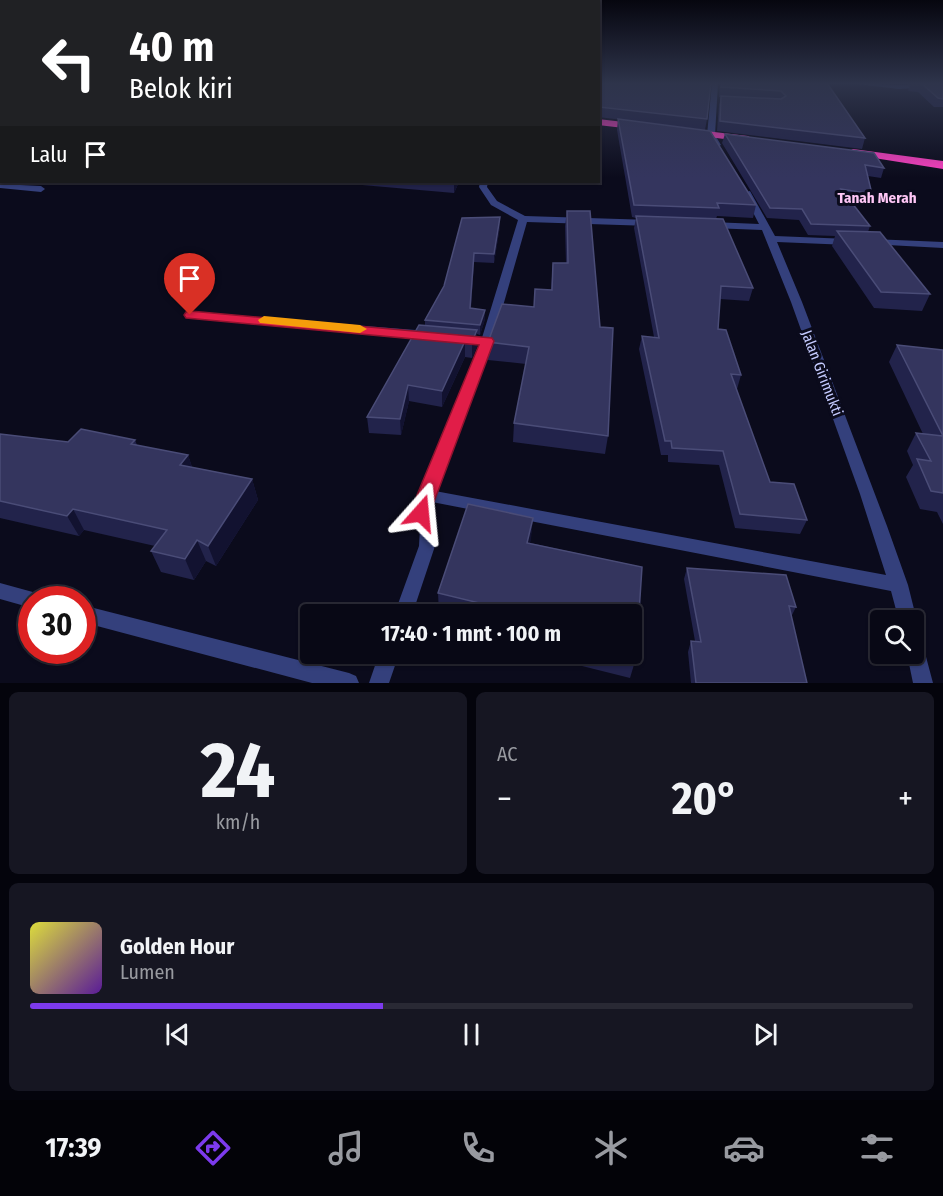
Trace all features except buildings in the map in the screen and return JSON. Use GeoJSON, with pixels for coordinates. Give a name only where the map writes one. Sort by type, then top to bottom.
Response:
{"type":"FeatureCollection","features":[{"type":"Feature","properties":{"kind":"highway"},"geometry":{"type":"LineString","coordinates":[[600,122],[658,129]]}},
{"type":"Feature","properties":{"kind":"highway"},"geometry":{"type":"LineString","coordinates":[[679,131],[755,140]]}},
{"type":"Feature","properties":{"kind":"highway"},"geometry":{"type":"LineString","coordinates":[[844,151],[943,165]]}},
{"type":"Feature","properties":{"kind":"street"},"geometry":{"type":"LineString","coordinates":[[713,115],[711,135],[723,154]]}},
{"type":"Feature","properties":{"kind":"street","name":"Jalan Girimukti"},"geometry":{"type":"LineString","coordinates":[[740,182],[769,233],[846,435],[905,610]]}},
{"type":"Feature","properties":{"kind":"street"},"geometry":{"type":"LineString","coordinates":[[484,183],[483,187],[494,202],[523,219],[662,224]]}},
{"type":"Feature","properties":{"kind":"street"},"geometry":{"type":"LineString","coordinates":[[0,186],[40,189]]}},
{"type":"Feature","properties":{"kind":"street"},"geometry":{"type":"LineString","coordinates":[[407,604],[427,546],[428,526],[421,513],[426,495],[523,219]]}},
{"type":"Feature","properties":{"kind":"street"},"geometry":{"type":"LineString","coordinates":[[697,225],[769,233],[943,245]]}},
{"type":"Feature","properties":{"kind":"street"},"geometry":{"type":"LineString","coordinates":[[190,315],[438,336]]}},
{"type":"Feature","properties":{"kind":"street"},"geometry":{"type":"LineString","coordinates":[[426,495],[898,585]]}},
{"type":"Feature","properties":{"kind":"street"},"geometry":{"type":"LineString","coordinates":[[0,591],[18,596]]}},
{"type":"Feature","properties":{"kind":"street"},"geometry":{"type":"LineString","coordinates":[[96,617],[349,683]]}},
{"type":"Feature","properties":{"kind":"street"},"geometry":{"type":"LineString","coordinates":[[379,683],[386,664]]}},
{"type":"Feature","properties":{"kind":"street"},"geometry":{"type":"LineString","coordinates":[[919,664],[923,683]]}},
{"type":"Feature","properties":{"kind":"slow traffic"},"geometry":{"type":"LineString","coordinates":[[264,320],[360,329]]}},
{"type":"Feature","properties":{"kind":"district","name":"Tanah Merah"},"geometry":{"type":"Point","coordinates":[877,198]}},
{"type":"Feature","properties":{"kind":"route"},"geometry":{"type":"LineString","coordinates":[[190,315],[305,323],[487,341],[421,513]]}}]}
